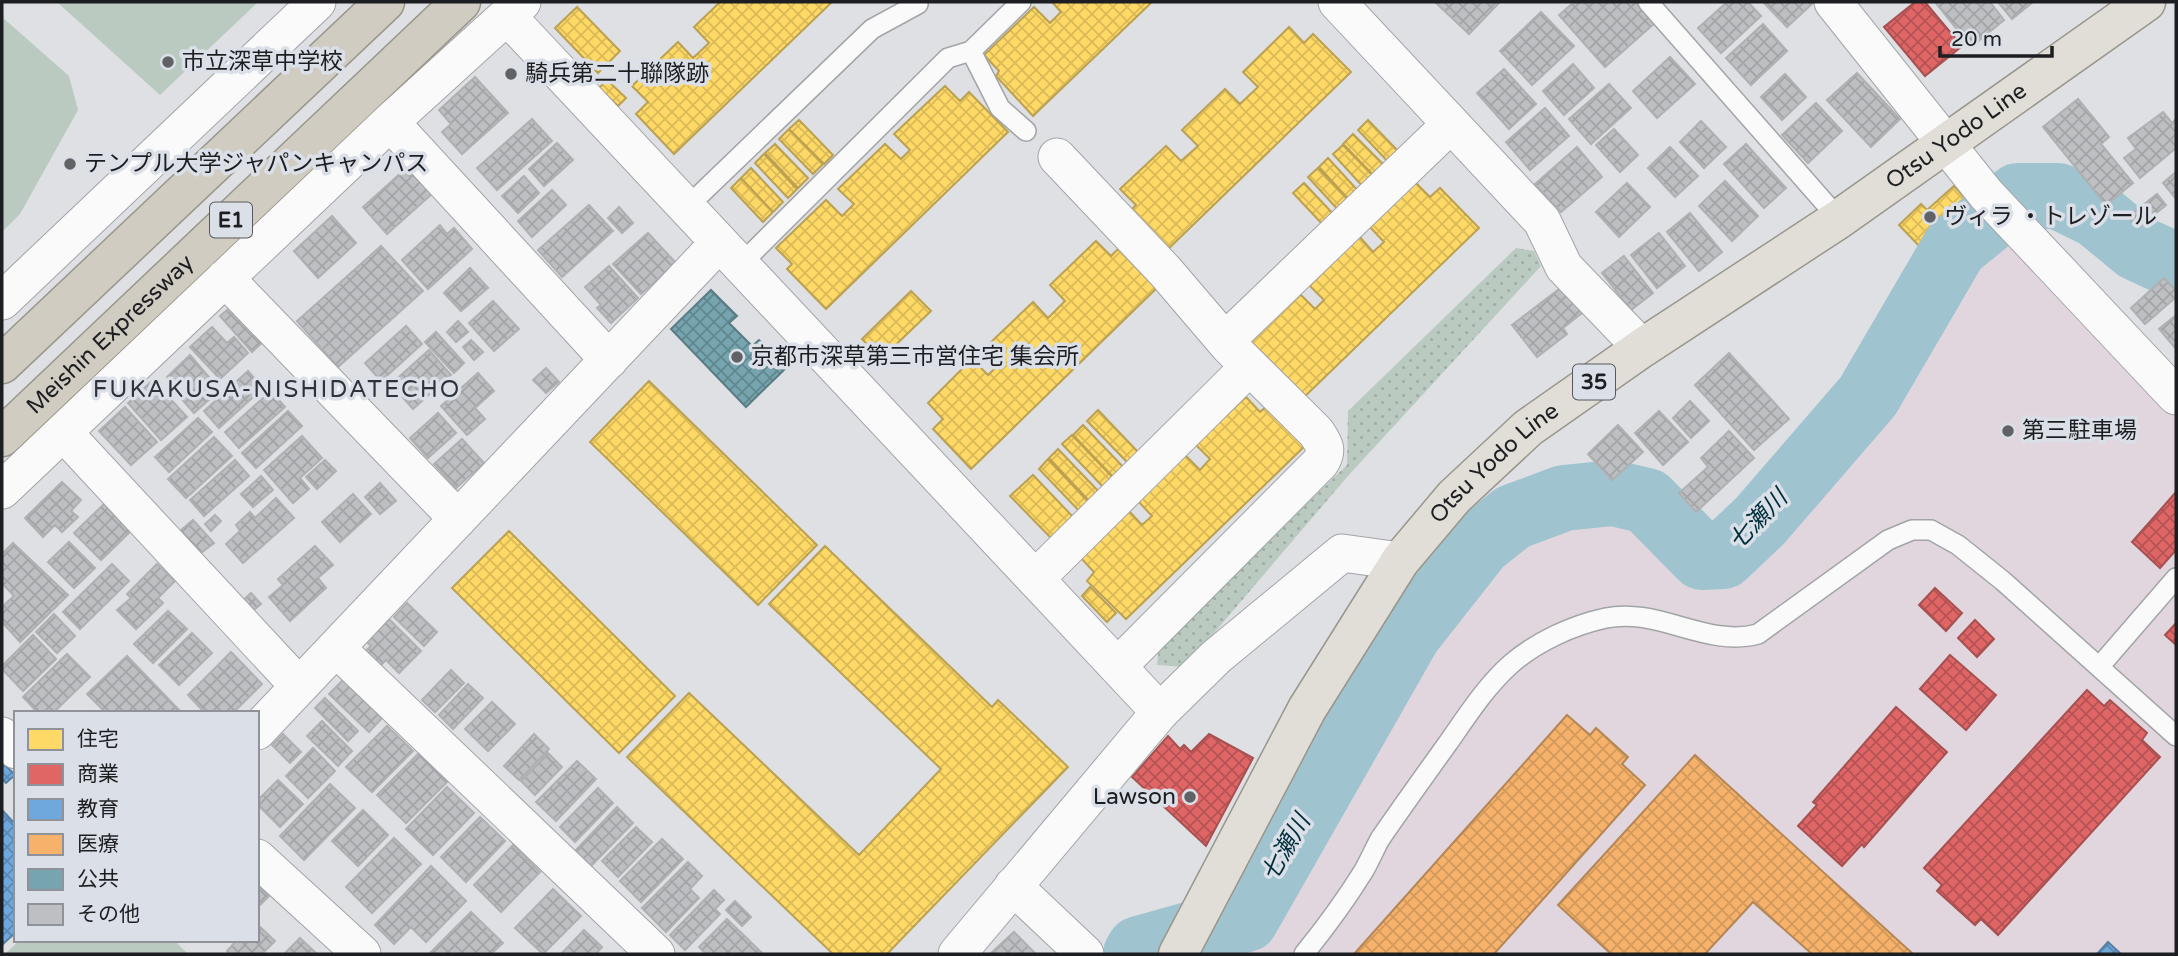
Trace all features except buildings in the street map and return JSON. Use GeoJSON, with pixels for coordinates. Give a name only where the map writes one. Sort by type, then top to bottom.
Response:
{"type":"FeatureCollection","features":[{"type":"Feature","properties":{"kind":"highway","name":"E1"},"geometry":{"type":"LineString","coordinates":[[2,364],[384,2]]}},
{"type":"Feature","properties":{"kind":"highway","name":"Meishin Expressway"},"geometry":{"type":"LineString","coordinates":[[2,438],[461,2]]}},
{"type":"Feature","properties":{"kind":"main road","name":"Otsu Yodo Line"},"geometry":{"type":"LineString","coordinates":[[1178,954],[1307,709],[1400,561],[1454,497],[1528,428],[1642,348],[1839,219],[2146,2]]}},
{"type":"Feature","properties":{"kind":"street"},"geometry":{"type":"LineString","coordinates":[[2,301],[317,2]]}},
{"type":"Feature","properties":{"kind":"street"},"geometry":{"type":"LineString","coordinates":[[1337,2],[1542,221],[1564,267],[1642,348]]}},
{"type":"Feature","properties":{"kind":"street"},"geometry":{"type":"LineString","coordinates":[[1833,2],[1998,207],[2176,396]]}},
{"type":"Feature","properties":{"kind":"street"},"geometry":{"type":"LineString","coordinates":[[2,490],[390,122],[514,9],[685,209],[1160,712]]}},
{"type":"Feature","properties":{"kind":"street"},"geometry":{"type":"LineString","coordinates":[[390,122],[609,360]]}},
{"type":"Feature","properties":{"kind":"street"},"geometry":{"type":"LineString","coordinates":[[1035,579],[1237,354],[1451,124]]}},
{"type":"Feature","properties":{"kind":"street"},"geometry":{"type":"LineString","coordinates":[[1057,157],[1165,271],[1237,354],[1316,432],[1325,446],[1325,456],[1118,666]]}},
{"type":"Feature","properties":{"kind":"street"},"geometry":{"type":"LineString","coordinates":[[259,729],[609,360],[729,255]]}},
{"type":"Feature","properties":{"kind":"street"},"geometry":{"type":"LineString","coordinates":[[225,278],[458,519]]}},
{"type":"Feature","properties":{"kind":"street"},"geometry":{"type":"LineString","coordinates":[[63,432],[299,686]]}},
{"type":"Feature","properties":{"kind":"street"},"geometry":{"type":"LineString","coordinates":[[957,954],[1160,712],[1216,657],[1342,552],[1400,561]]}},
{"type":"Feature","properties":{"kind":"street"},"geometry":{"type":"LineString","coordinates":[[336,648],[656,954]]}},
{"type":"Feature","properties":{"kind":"street"},"geometry":{"type":"LineString","coordinates":[[259,860],[362,954]]}},
{"type":"Feature","properties":{"kind":"street"},"geometry":{"type":"LineString","coordinates":[[1013,886],[1085,954]]}},
{"type":"Feature","properties":{"kind":"lane"},"geometry":{"type":"LineString","coordinates":[[729,255],[948,58],[971,51],[1021,2]]}},
{"type":"Feature","properties":{"kind":"lane"},"geometry":{"type":"LineString","coordinates":[[1648,2],[1839,219]]}},
{"type":"Feature","properties":{"kind":"lane"},"geometry":{"type":"LineString","coordinates":[[685,209],[872,29],[918,3]]}},
{"type":"Feature","properties":{"kind":"lane"},"geometry":{"type":"LineString","coordinates":[[971,51],[1000,108],[1026,131]]}},
{"type":"Feature","properties":{"kind":"lane"},"geometry":{"type":"LineString","coordinates":[[1304,954],[1331,921],[1404,806],[1494,681],[1514,662],[1572,629],[1609,617],[1652,621],[1727,638],[1750,636],[1774,624],[1846,568],[1898,534],[1912,530],[1931,530],[1948,538],[2003,581],[2176,736]]}},
{"type":"Feature","properties":{"kind":"lane"},"geometry":{"type":"LineString","coordinates":[[2098,667],[2176,578]]}},
{"type":"Feature","properties":{"kind":"shaded area","name":"市立深草中学校"},"geometry":{"type":"Polygon","coordinates":[[[57,2],[258,2],[160,95],[57,2]]]}},
{"type":"Feature","properties":{"kind":"shaded area"},"geometry":{"type":"Polygon","coordinates":[[[2,17],[69,76],[78,110],[20,214],[2,232],[2,17]]]}},
{"type":"Feature","properties":{"kind":"shaded area"},"geometry":{"type":"Polygon","coordinates":[[[1992,224],[2176,412],[2176,954],[1217,954],[1227,938],[1254,925],[1271,906],[1426,623],[1495,543],[1616,501],[1636,506],[1694,560],[1727,562],[1872,421],[1887,397],[1918,327],[1962,250],[1992,224]]]}},
{"type":"Feature","properties":{"kind":"shaded area"},"geometry":{"type":"Polygon","coordinates":[[[1516,248],[1534,251],[1541,266],[1347,477],[1185,667],[1157,665],[1159,645],[1347,465],[1348,411],[1516,248]]]}},
{"type":"Feature","properties":{"kind":"shaded area"},"geometry":{"type":"Polygon","coordinates":[[[18,942],[176,942],[188,954],[5,954],[18,942]]]}},
{"type":"Feature","properties":{"kind":"waterway","name":"七瀬川"},"geometry":{"type":"LineString","coordinates":[[1136,954],[1139,949],[1246,919],[1409,633],[1479,544],[1513,517],[1564,498],[1613,493],[1647,501],[1702,557],[1723,556],[1760,521],[1868,396],[1955,247],[2018,196],[2058,196],[2097,215],[2137,248],[2176,266]]}},
{"type":"Feature","properties":{"kind":"place","name":"市立深草中学校"},"geometry":{"type":"Point","coordinates":[168,62]}},
{"type":"Feature","properties":{"kind":"place","name":"騎兵第二十聯隊跡"},"geometry":{"type":"Point","coordinates":[511,74]}},
{"type":"Feature","properties":{"kind":"place","name":"テンプル大学ジャパンキャンパス"},"geometry":{"type":"Point","coordinates":[70,164]}},
{"type":"Feature","properties":{"kind":"place","name":"ヴィラ ・トレゾール"},"geometry":{"type":"Point","coordinates":[1930,217]}},
{"type":"Feature","properties":{"kind":"place","name":"京都市深草第三市営住宅 集会所"},"geometry":{"type":"Point","coordinates":[737,357]}},
{"type":"Feature","properties":{"kind":"place","name":"第三駐車場"},"geometry":{"type":"Point","coordinates":[2008,431]}},
{"type":"Feature","properties":{"kind":"place","name":"Lawson"},"geometry":{"type":"Point","coordinates":[1190,797]}},
{"type":"Feature","properties":{"kind":"district","name":"FUKAKUSA-NISHIDATECHO"},"geometry":{"type":"Point","coordinates":[277,389]}}]}
